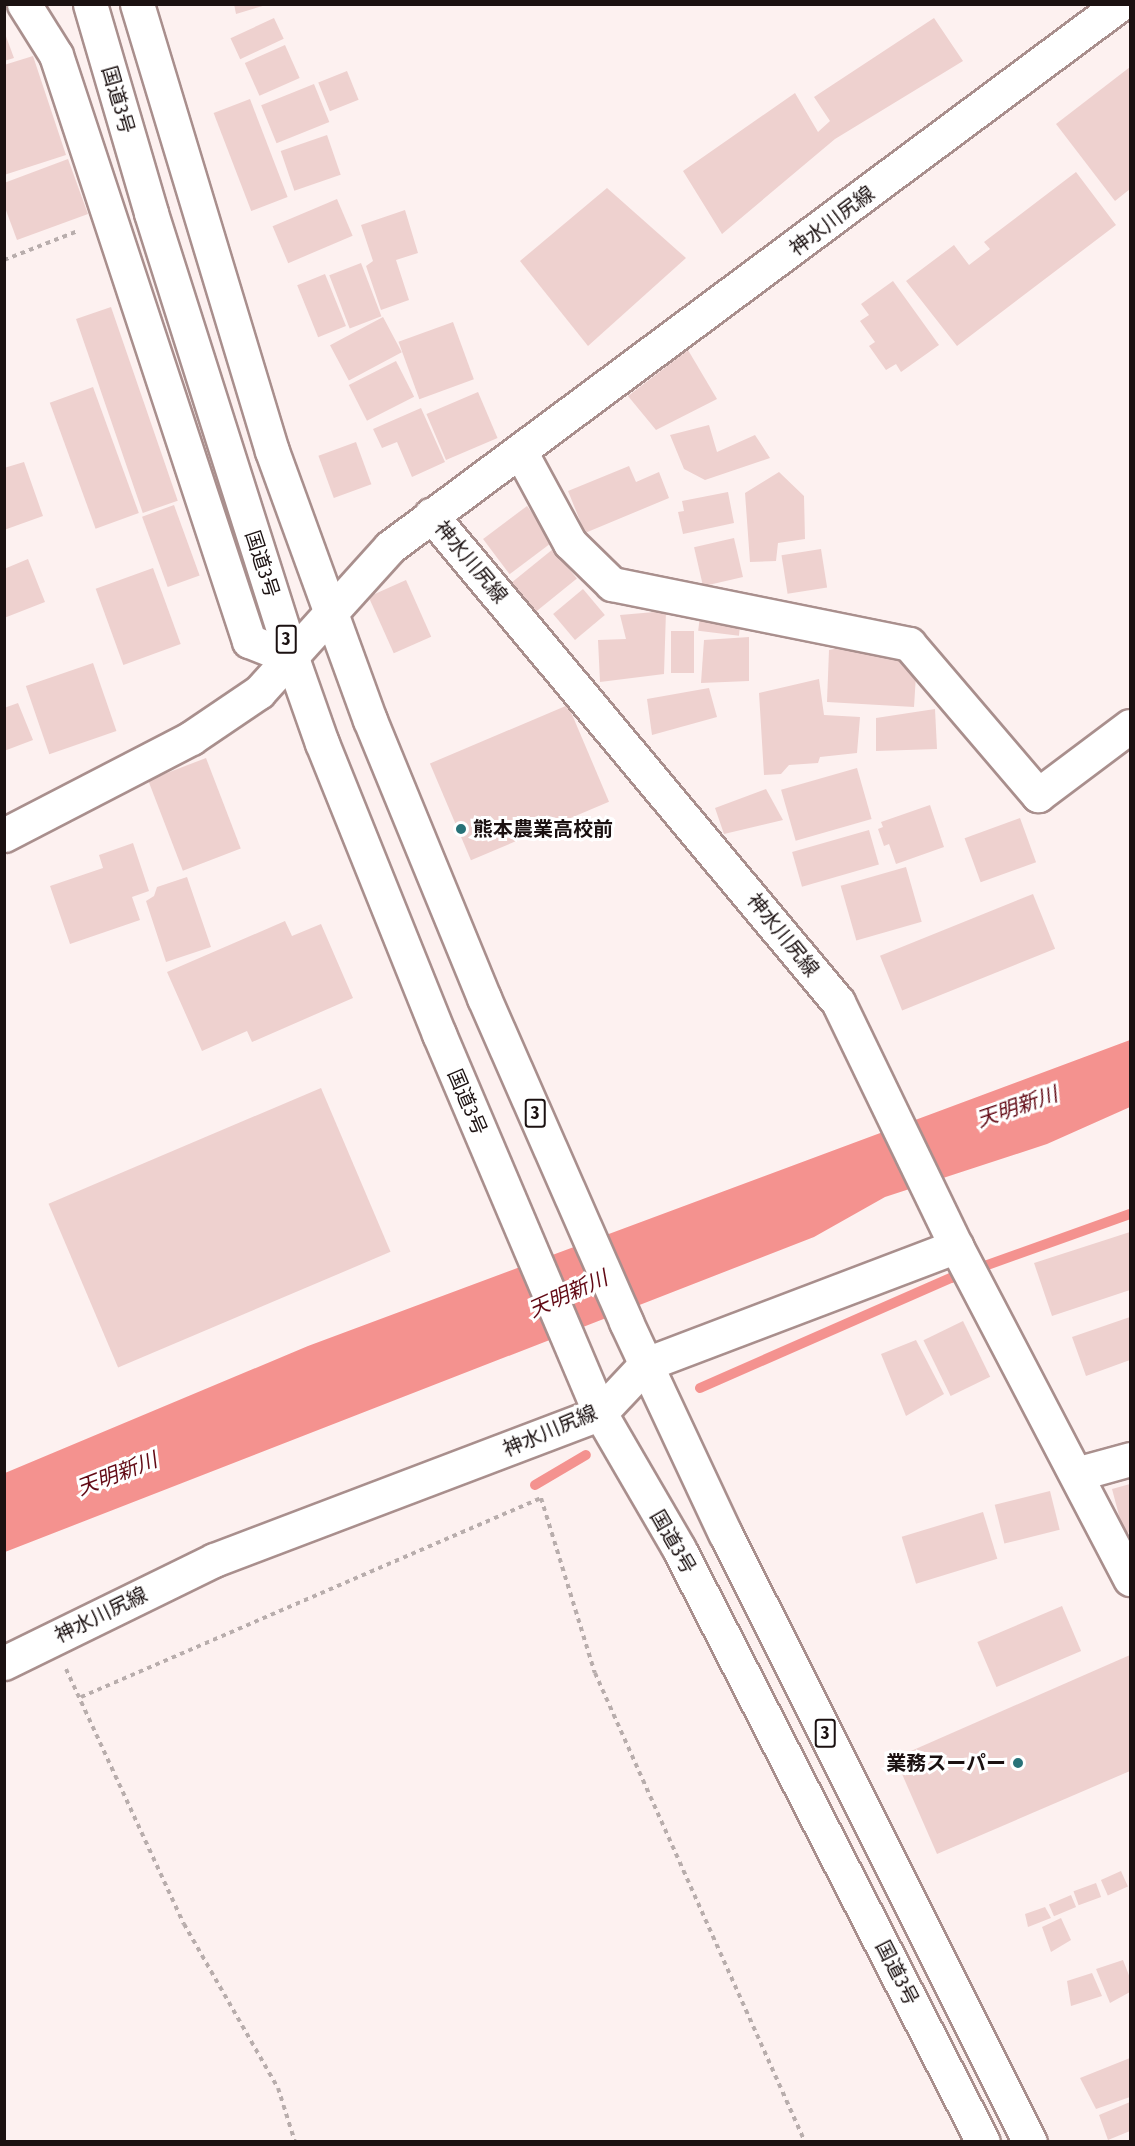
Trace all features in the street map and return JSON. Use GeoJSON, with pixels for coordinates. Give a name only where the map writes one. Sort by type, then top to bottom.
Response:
{"type":"FeatureCollection","features":[{"type":"Feature","properties":{"kind":"main road"},"geometry":{"type":"LineString","coordinates":[[24,4],[56,55],[249,641],[292,658]]}},
{"type":"Feature","properties":{"kind":"main road","name":"国道3号"},"geometry":{"type":"LineString","coordinates":[[90,4],[151,213],[292,658],[322,743],[531,1256],[600,1413],[679,1549],[983,2142]]}},
{"type":"Feature","properties":{"kind":"main road","name":"3"},"geometry":{"type":"LineString","coordinates":[[137,4],[268,440],[370,720],[484,998],[626,1322],[725,1533],[1030,2142]]}},
{"type":"Feature","properties":{"kind":"main road","name":"神水川尻線"},"geometry":{"type":"LineString","coordinates":[[4,1663],[214,1560],[600,1413],[646,1364],[956,1246],[838,1002],[432,515],[1120,4]]}},
{"type":"Feature","properties":{"kind":"main road"},"geometry":{"type":"LineString","coordinates":[[520,451],[570,543],[612,584],[804,626],[909,644],[1038,795],[1131,726]]}},
{"type":"Feature","properties":{"kind":"main road"},"geometry":{"type":"LineString","coordinates":[[4,835],[191,738],[260,693],[390,547],[432,515]]}},
{"type":"Feature","properties":{"kind":"main road"},"geometry":{"type":"LineString","coordinates":[[956,1246],[1131,1579]]}},
{"type":"Feature","properties":{"kind":"main road"},"geometry":{"type":"LineString","coordinates":[[1076,1474],[1131,1459]]}},
{"type":"Feature","properties":{"kind":"path"},"geometry":{"type":"LineString","coordinates":[[4,260],[110,220]]}},
{"type":"Feature","properties":{"kind":"path"},"geometry":{"type":"LineString","coordinates":[[81,1697],[541,1498],[595,1673],[805,2142]]}},
{"type":"Feature","properties":{"kind":"path"},"geometry":{"type":"LineString","coordinates":[[52,1638],[184,1924],[278,2088],[295,2142]]}},
{"type":"Feature","properties":{"kind":"water","name":"天明新川"},"geometry":{"type":"Polygon","coordinates":[[[1130,1040],[1130,1107],[1047,1144],[885,1197],[814,1237],[5,1552],[5,1473],[308,1346],[1130,1040]]]}},
{"type":"Feature","properties":{"kind":"building"},"geometry":{"type":"Polygon","coordinates":[[[234,4],[266,4],[266,5],[236,14],[234,4]]]}},
{"type":"Feature","properties":{"kind":"building"},"geometry":{"type":"Polygon","coordinates":[[[274,18],[284,39],[240,59],[230,38],[274,18]]]}},
{"type":"Feature","properties":{"kind":"building"},"geometry":{"type":"Polygon","coordinates":[[[934,18],[963,61],[835,139],[722,234],[683,171],[795,93],[818,132],[830,121],[814,97],[934,18]]]}},
{"type":"Feature","properties":{"kind":"building"},"geometry":{"type":"Polygon","coordinates":[[[4,31],[14,58],[4,61],[4,31]]]}},
{"type":"Feature","properties":{"kind":"building"},"geometry":{"type":"Polygon","coordinates":[[[285,45],[300,78],[259,96],[245,63],[285,45]]]}},
{"type":"Feature","properties":{"kind":"building"},"geometry":{"type":"Polygon","coordinates":[[[33,56],[66,155],[4,175],[4,65],[33,56]]]}},
{"type":"Feature","properties":{"kind":"building"},"geometry":{"type":"Polygon","coordinates":[[[1130,67],[1130,189],[1115,201],[1056,124],[1130,67]]]}},
{"type":"Feature","properties":{"kind":"building"},"geometry":{"type":"Polygon","coordinates":[[[347,71],[359,100],[330,111],[318,83],[347,71]]]}},
{"type":"Feature","properties":{"kind":"building"},"geometry":{"type":"Polygon","coordinates":[[[314,84],[329,122],[277,143],[261,105],[314,84]]]}},
{"type":"Feature","properties":{"kind":"building"},"geometry":{"type":"Polygon","coordinates":[[[250,99],[288,197],[251,211],[214,113],[250,99]]]}},
{"type":"Feature","properties":{"kind":"building"},"geometry":{"type":"Polygon","coordinates":[[[327,135],[341,175],[294,191],[281,151],[327,135]]]}},
{"type":"Feature","properties":{"kind":"building"},"geometry":{"type":"Polygon","coordinates":[[[68,159],[88,214],[17,240],[4,205],[4,183],[68,159]]]}},
{"type":"Feature","properties":{"kind":"building"},"geometry":{"type":"Polygon","coordinates":[[[1076,172],[1116,225],[957,346],[906,281],[954,245],[969,265],[990,249],[984,242],[1076,172]]]}},
{"type":"Feature","properties":{"kind":"building"},"geometry":{"type":"Polygon","coordinates":[[[607,188],[686,258],[588,346],[520,261],[607,188]]]}},
{"type":"Feature","properties":{"kind":"building"},"geometry":{"type":"Polygon","coordinates":[[[337,199],[353,236],[288,263],[273,226],[337,199]]]}},
{"type":"Feature","properties":{"kind":"building"},"geometry":{"type":"Polygon","coordinates":[[[405,210],[418,253],[396,260],[409,300],[381,310],[366,266],[373,261],[361,225],[405,210]]]}},
{"type":"Feature","properties":{"kind":"building"},"geometry":{"type":"Polygon","coordinates":[[[361,263],[381,316],[350,328],[329,275],[361,263]]]}},
{"type":"Feature","properties":{"kind":"building"},"geometry":{"type":"Polygon","coordinates":[[[325,274],[346,326],[318,337],[297,285],[325,274]]]}},
{"type":"Feature","properties":{"kind":"building"},"geometry":{"type":"Polygon","coordinates":[[[893,281],[939,345],[901,372],[896,364],[886,370],[869,346],[875,342],[860,321],[869,315],[861,304],[893,281]]]}},
{"type":"Feature","properties":{"kind":"building"},"geometry":{"type":"Polygon","coordinates":[[[111,307],[178,501],[143,513],[76,319],[111,307]]]}},
{"type":"Feature","properties":{"kind":"building"},"geometry":{"type":"Polygon","coordinates":[[[383,317],[402,352],[349,380],[330,345],[383,317]]]}},
{"type":"Feature","properties":{"kind":"building"},"geometry":{"type":"Polygon","coordinates":[[[453,322],[474,379],[419,399],[398,342],[453,322]]]}},
{"type":"Feature","properties":{"kind":"building"},"geometry":{"type":"Polygon","coordinates":[[[688,350],[717,399],[656,430],[628,396],[688,350]]]}},
{"type":"Feature","properties":{"kind":"building"},"geometry":{"type":"Polygon","coordinates":[[[396,361],[414,397],[367,421],[349,385],[396,361]]]}},
{"type":"Feature","properties":{"kind":"building"},"geometry":{"type":"Polygon","coordinates":[[[93,387],[139,513],[96,529],[50,403],[93,387]]]}},
{"type":"Feature","properties":{"kind":"building"},"geometry":{"type":"Polygon","coordinates":[[[478,392],[498,438],[446,460],[426,414],[478,392]]]}},
{"type":"Feature","properties":{"kind":"building"},"geometry":{"type":"Polygon","coordinates":[[[421,408],[445,462],[412,477],[397,442],[382,448],[373,429],[421,408]]]}},
{"type":"Feature","properties":{"kind":"building"},"geometry":{"type":"Polygon","coordinates":[[[709,425],[717,452],[755,435],[770,458],[705,480],[684,469],[670,435],[709,425]]]}},
{"type":"Feature","properties":{"kind":"building"},"geometry":{"type":"Polygon","coordinates":[[[356,442],[371,484],[334,498],[318,456],[356,442]]]}},
{"type":"Feature","properties":{"kind":"building"},"geometry":{"type":"Polygon","coordinates":[[[24,462],[43,516],[4,530],[4,468],[24,462]]]}},
{"type":"Feature","properties":{"kind":"building"},"geometry":{"type":"Polygon","coordinates":[[[629,466],[636,482],[659,472],[669,498],[585,533],[568,491],[629,466]]]}},
{"type":"Feature","properties":{"kind":"building"},"geometry":{"type":"Polygon","coordinates":[[[779,472],[804,496],[805,539],[778,543],[776,561],[750,562],[745,493],[779,472]]]}},
{"type":"Feature","properties":{"kind":"building"},"geometry":{"type":"Polygon","coordinates":[[[728,492],[734,523],[683,534],[678,512],[684,511],[682,501],[728,492]]]}},
{"type":"Feature","properties":{"kind":"building"},"geometry":{"type":"Polygon","coordinates":[[[174,505],[200,575],[168,587],[142,517],[174,505]]]}},
{"type":"Feature","properties":{"kind":"building"},"geometry":{"type":"Polygon","coordinates":[[[527,506],[553,541],[510,574],[483,539],[527,506]]]}},
{"type":"Feature","properties":{"kind":"building"},"geometry":{"type":"Polygon","coordinates":[[[734,538],[743,577],[703,586],[694,547],[734,538]]]}},
{"type":"Feature","properties":{"kind":"building"},"geometry":{"type":"Polygon","coordinates":[[[553,549],[577,579],[530,616],[506,587],[553,549]]]}},
{"type":"Feature","properties":{"kind":"building"},"geometry":{"type":"Polygon","coordinates":[[[821,549],[827,588],[788,594],[781,555],[821,549]]]}},
{"type":"Feature","properties":{"kind":"building"},"geometry":{"type":"Polygon","coordinates":[[[28,559],[45,602],[4,618],[4,569],[28,559]]]}},
{"type":"Feature","properties":{"kind":"building"},"geometry":{"type":"Polygon","coordinates":[[[153,568],[181,644],[123,665],[96,589],[153,568]]]}},
{"type":"Feature","properties":{"kind":"building"},"geometry":{"type":"Polygon","coordinates":[[[406,580],[431,637],[394,653],[369,597],[406,580]]]}},
{"type":"Feature","properties":{"kind":"building"},"geometry":{"type":"Polygon","coordinates":[[[583,589],[605,615],[575,640],[553,614],[583,589]]]}},
{"type":"Feature","properties":{"kind":"building"},"geometry":{"type":"Polygon","coordinates":[[[701,608],[742,613],[739,636],[698,631],[701,608]]]}},
{"type":"Feature","properties":{"kind":"building"},"geometry":{"type":"Polygon","coordinates":[[[666,611],[664,674],[600,682],[598,640],[626,639],[620,615],[666,611]]]}},
{"type":"Feature","properties":{"kind":"building"},"geometry":{"type":"Polygon","coordinates":[[[671,631],[694,631],[694,673],[671,673],[671,631]]]}},
{"type":"Feature","properties":{"kind":"building"},"geometry":{"type":"Polygon","coordinates":[[[749,637],[749,681],[701,683],[704,640],[749,637]]]}},
{"type":"Feature","properties":{"kind":"building"},"geometry":{"type":"Polygon","coordinates":[[[871,641],[917,658],[914,707],[827,702],[829,650],[871,641]]]}},
{"type":"Feature","properties":{"kind":"building"},"geometry":{"type":"Polygon","coordinates":[[[93,663],[116,731],[49,754],[26,686],[93,663]]]}},
{"type":"Feature","properties":{"kind":"building"},"geometry":{"type":"Polygon","coordinates":[[[819,679],[824,715],[860,717],[857,753],[820,757],[818,763],[789,765],[781,774],[764,775],[759,693],[819,679]]]}},
{"type":"Feature","properties":{"kind":"building"},"geometry":{"type":"Polygon","coordinates":[[[709,688],[717,717],[652,735],[647,699],[709,688]]]}},
{"type":"Feature","properties":{"kind":"building"},"geometry":{"type":"Polygon","coordinates":[[[18,703],[33,740],[4,751],[4,708],[18,703]]]}},
{"type":"Feature","properties":{"kind":"building"},"geometry":{"type":"Polygon","coordinates":[[[568,705],[609,802],[471,860],[430,764],[568,705]]]}},
{"type":"Feature","properties":{"kind":"building"},"geometry":{"type":"Polygon","coordinates":[[[935,709],[937,749],[876,751],[876,718],[935,709]]]}},
{"type":"Feature","properties":{"kind":"building"},"geometry":{"type":"Polygon","coordinates":[[[206,758],[241,849],[183,871],[148,780],[206,758]]]}},
{"type":"Feature","properties":{"kind":"building"},"geometry":{"type":"Polygon","coordinates":[[[857,768],[872,819],[796,841],[781,790],[857,768]]]}},
{"type":"Feature","properties":{"kind":"building"},"geometry":{"type":"Polygon","coordinates":[[[766,789],[783,820],[724,834],[715,808],[766,789]]]}},
{"type":"Feature","properties":{"kind":"building"},"geometry":{"type":"Polygon","coordinates":[[[930,805],[944,847],[896,864],[889,844],[884,846],[878,829],[883,827],[881,822],[930,805]]]}},
{"type":"Feature","properties":{"kind":"building"},"geometry":{"type":"Polygon","coordinates":[[[1020,818],[1036,862],[981,882],[965,838],[1020,818]]]}},
{"type":"Feature","properties":{"kind":"building"},"geometry":{"type":"Polygon","coordinates":[[[869,830],[879,865],[802,887],[792,852],[869,830]]]}},
{"type":"Feature","properties":{"kind":"building"},"geometry":{"type":"Polygon","coordinates":[[[133,843],[149,891],[132,897],[140,920],[70,944],[50,886],[103,868],[99,855],[133,843]]]}},
{"type":"Feature","properties":{"kind":"building"},"geometry":{"type":"Polygon","coordinates":[[[906,867],[922,922],[856,941],[841,886],[906,867]]]}},
{"type":"Feature","properties":{"kind":"building"},"geometry":{"type":"Polygon","coordinates":[[[187,877],[211,947],[166,962],[146,901],[154,896],[157,887],[187,877]]]}},
{"type":"Feature","properties":{"kind":"building"},"geometry":{"type":"Polygon","coordinates":[[[1033,894],[1055,949],[902,1011],[880,956],[1033,894]]]}},
{"type":"Feature","properties":{"kind":"building"},"geometry":{"type":"Polygon","coordinates":[[[285,921],[292,936],[321,924],[353,998],[252,1042],[247,1031],[202,1051],[167,972],[285,921]]]}},
{"type":"Feature","properties":{"kind":"building"},"geometry":{"type":"Polygon","coordinates":[[[321,1088],[391,1252],[118,1368],[49,1204],[321,1088]]]}},
{"type":"Feature","properties":{"kind":"building"},"geometry":{"type":"Polygon","coordinates":[[[1130,1232],[1130,1290],[1052,1316],[1034,1263],[1130,1232]]]}},
{"type":"Feature","properties":{"kind":"building"},"geometry":{"type":"Polygon","coordinates":[[[1130,1317],[1130,1360],[1086,1376],[1072,1337],[1130,1317]]]}},
{"type":"Feature","properties":{"kind":"building"},"geometry":{"type":"Polygon","coordinates":[[[963,1321],[990,1377],[951,1396],[923,1340],[963,1321]]]}},
{"type":"Feature","properties":{"kind":"building"},"geometry":{"type":"Polygon","coordinates":[[[916,1340],[944,1394],[906,1416],[881,1354],[916,1340]]]}},
{"type":"Feature","properties":{"kind":"building"},"geometry":{"type":"Polygon","coordinates":[[[1130,1484],[1130,1532],[1124,1534],[1112,1489],[1130,1484]]]}},
{"type":"Feature","properties":{"kind":"building"},"geometry":{"type":"Polygon","coordinates":[[[1050,1491],[1060,1530],[1004,1544],[995,1505],[1050,1491]]]}},
{"type":"Feature","properties":{"kind":"building"},"geometry":{"type":"Polygon","coordinates":[[[983,1512],[997,1559],[916,1584],[902,1537],[983,1512]]]}},
{"type":"Feature","properties":{"kind":"building"},"geometry":{"type":"Polygon","coordinates":[[[1062,1606],[1081,1651],[996,1687],[977,1642],[1062,1606]]]}},
{"type":"Feature","properties":{"kind":"building"},"geometry":{"type":"Polygon","coordinates":[[[1130,1655],[1130,1771],[937,1854],[895,1758],[1130,1655]]]}},
{"type":"Feature","properties":{"kind":"building"},"geometry":{"type":"Polygon","coordinates":[[[1121,1871],[1128,1887],[1108,1895],[1101,1880],[1121,1871]]]}},
{"type":"Feature","properties":{"kind":"building"},"geometry":{"type":"Polygon","coordinates":[[[1096,1883],[1101,1897],[1079,1905],[1073,1891],[1096,1883]]]}},
{"type":"Feature","properties":{"kind":"building"},"geometry":{"type":"Polygon","coordinates":[[[1071,1895],[1076,1907],[1054,1916],[1049,1904],[1071,1895]]]}},
{"type":"Feature","properties":{"kind":"building"},"geometry":{"type":"Polygon","coordinates":[[[1045,1907],[1051,1918],[1028,1927],[1025,1914],[1045,1907]]]}},
{"type":"Feature","properties":{"kind":"building"},"geometry":{"type":"Polygon","coordinates":[[[1061,1918],[1071,1940],[1051,1952],[1042,1927],[1061,1918]]]}},
{"type":"Feature","properties":{"kind":"building"},"geometry":{"type":"Polygon","coordinates":[[[1123,1960],[1130,1978],[1130,1992],[1110,2003],[1096,1969],[1123,1960]]]}},
{"type":"Feature","properties":{"kind":"building"},"geometry":{"type":"Polygon","coordinates":[[[1092,1973],[1102,1996],[1071,2006],[1067,1981],[1092,1973]]]}},
{"type":"Feature","properties":{"kind":"building"},"geometry":{"type":"Polygon","coordinates":[[[1130,2058],[1130,2097],[1096,2109],[1080,2078],[1130,2058]]]}},
{"type":"Feature","properties":{"kind":"building"},"geometry":{"type":"Polygon","coordinates":[[[1130,2102],[1130,2131],[1108,2140],[1099,2115],[1130,2102]]]}},
{"type":"Feature","properties":{"kind":"waterway"},"geometry":{"type":"LineString","coordinates":[[700,1388],[951,1278],[1130,1214]]}},
{"type":"Feature","properties":{"kind":"waterway"},"geometry":{"type":"LineString","coordinates":[[535,1485],[586,1455]]}},
{"type":"Feature","properties":{"kind":"place","name":"熊本農業高校前"},"geometry":{"type":"Point","coordinates":[461,829]}},
{"type":"Feature","properties":{"kind":"place","name":"業務スーパー"},"geometry":{"type":"Point","coordinates":[1018,1763]}}]}
